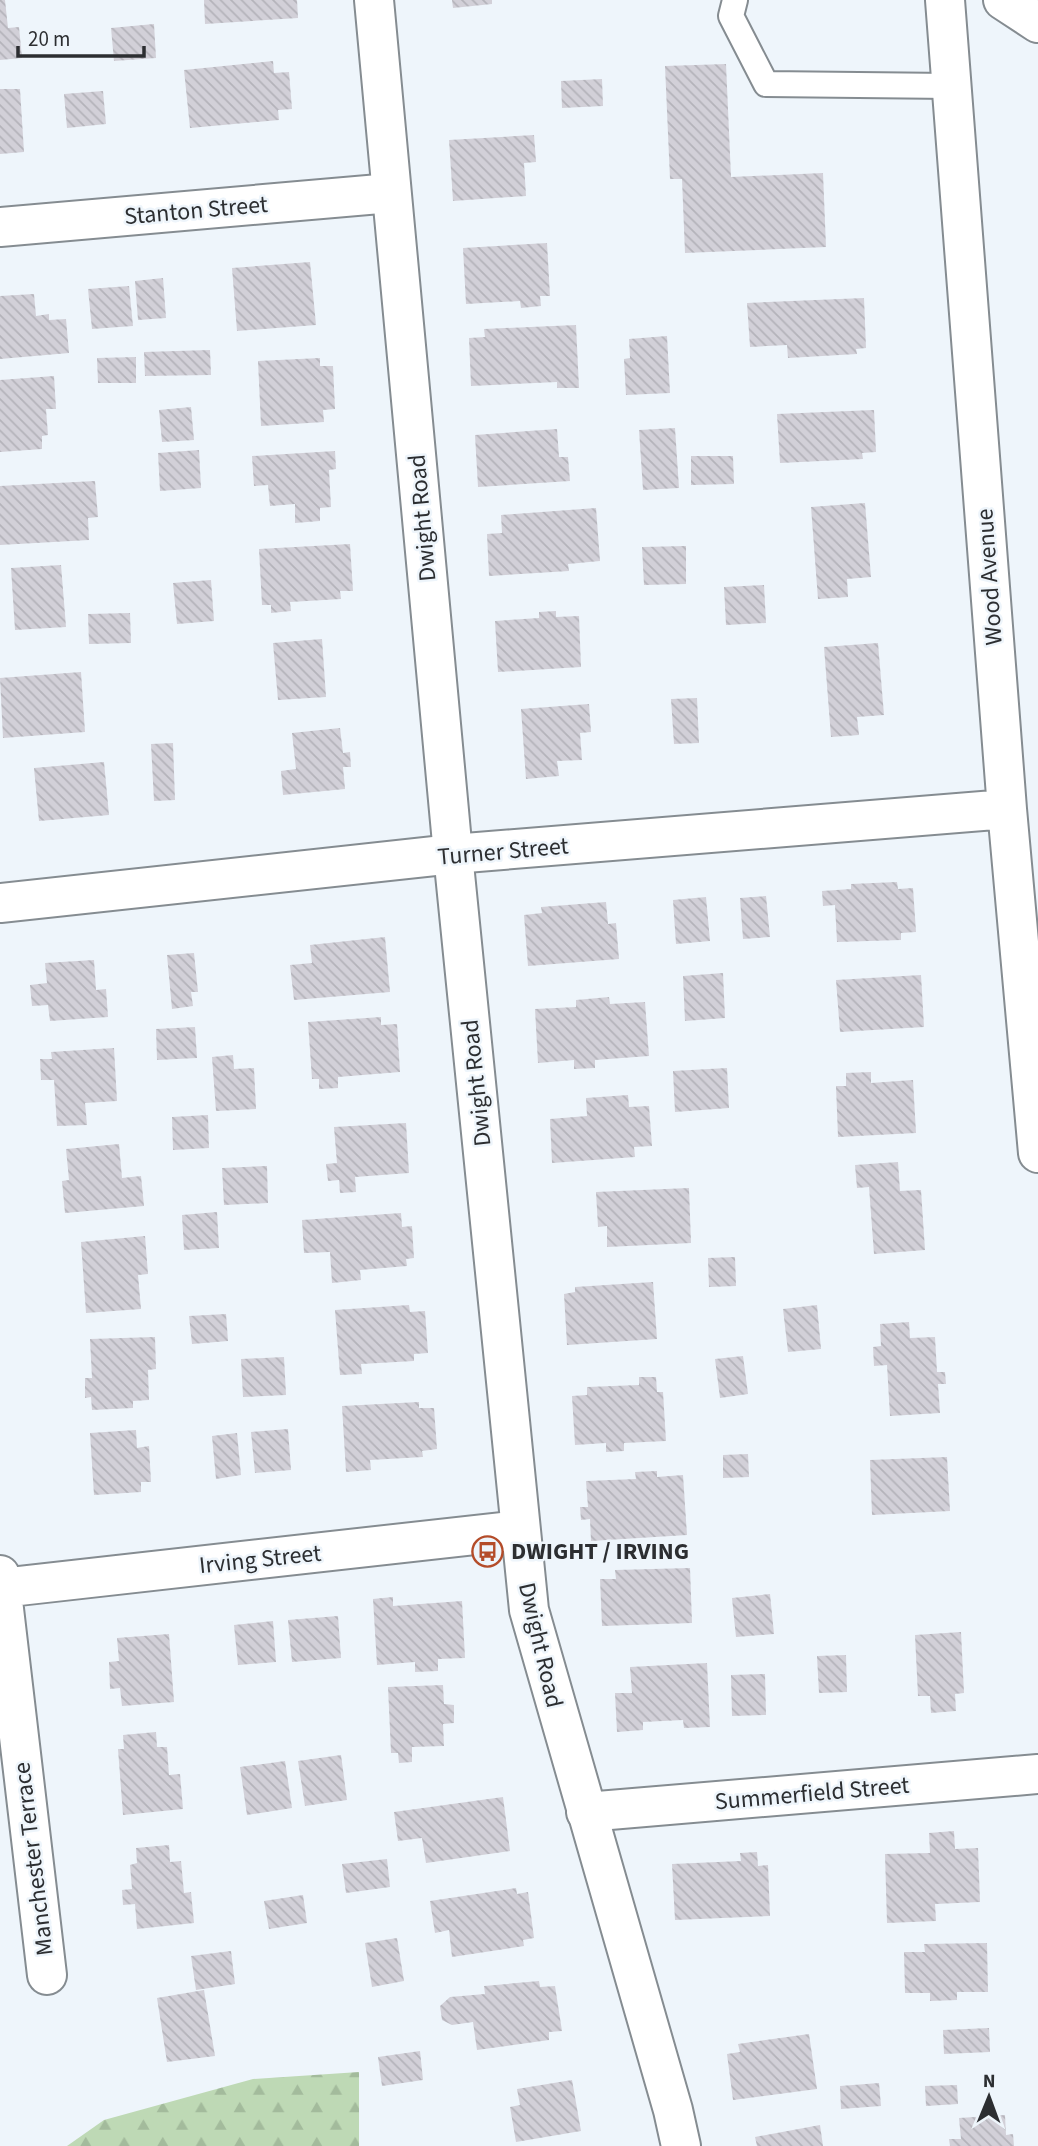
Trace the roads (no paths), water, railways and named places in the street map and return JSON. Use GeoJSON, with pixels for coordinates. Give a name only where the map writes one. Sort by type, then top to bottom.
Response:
{"type":"FeatureCollection","features":[{"type":"Feature","properties":{"kind":"street","name":"Dwight Road"},"geometry":{"type":"LineString","coordinates":[[374,0],[453,854],[529,1610],[681,2146]]}},
{"type":"Feature","properties":{"kind":"street","name":"Wood Avenue"},"geometry":{"type":"LineString","coordinates":[[945,0],[1007,808],[1038,1153]]}},
{"type":"Feature","properties":{"kind":"street"},"geometry":{"type":"LineString","coordinates":[[1003,0],[1038,23]]}},
{"type":"Feature","properties":{"kind":"street","name":"Stanton Street"},"geometry":{"type":"LineString","coordinates":[[0,227],[391,193]]}},
{"type":"Feature","properties":{"kind":"street","name":"Turner Street"},"geometry":{"type":"LineString","coordinates":[[0,903],[453,854],[1007,808]]}},
{"type":"Feature","properties":{"kind":"street","name":"Irving Street"},"geometry":{"type":"LineString","coordinates":[[1,1582],[519,1530]]}},
{"type":"Feature","properties":{"kind":"street","name":"Manchester Terrace"},"geometry":{"type":"LineString","coordinates":[[1,1582],[14,1813],[47,1975]]}},
{"type":"Feature","properties":{"kind":"street","name":"Summerfield Street"},"geometry":{"type":"LineString","coordinates":[[586,1812],[1038,1774]]}},
{"type":"Feature","properties":{"kind":"lane"},"geometry":{"type":"LineString","coordinates":[[735,0],[731,16],[766,84],[951,86]]}},
{"type":"Feature","properties":{"kind":"place","name":"DWIGHT / IRVING"},"geometry":{"type":"Point","coordinates":[488,1551]}}]}
